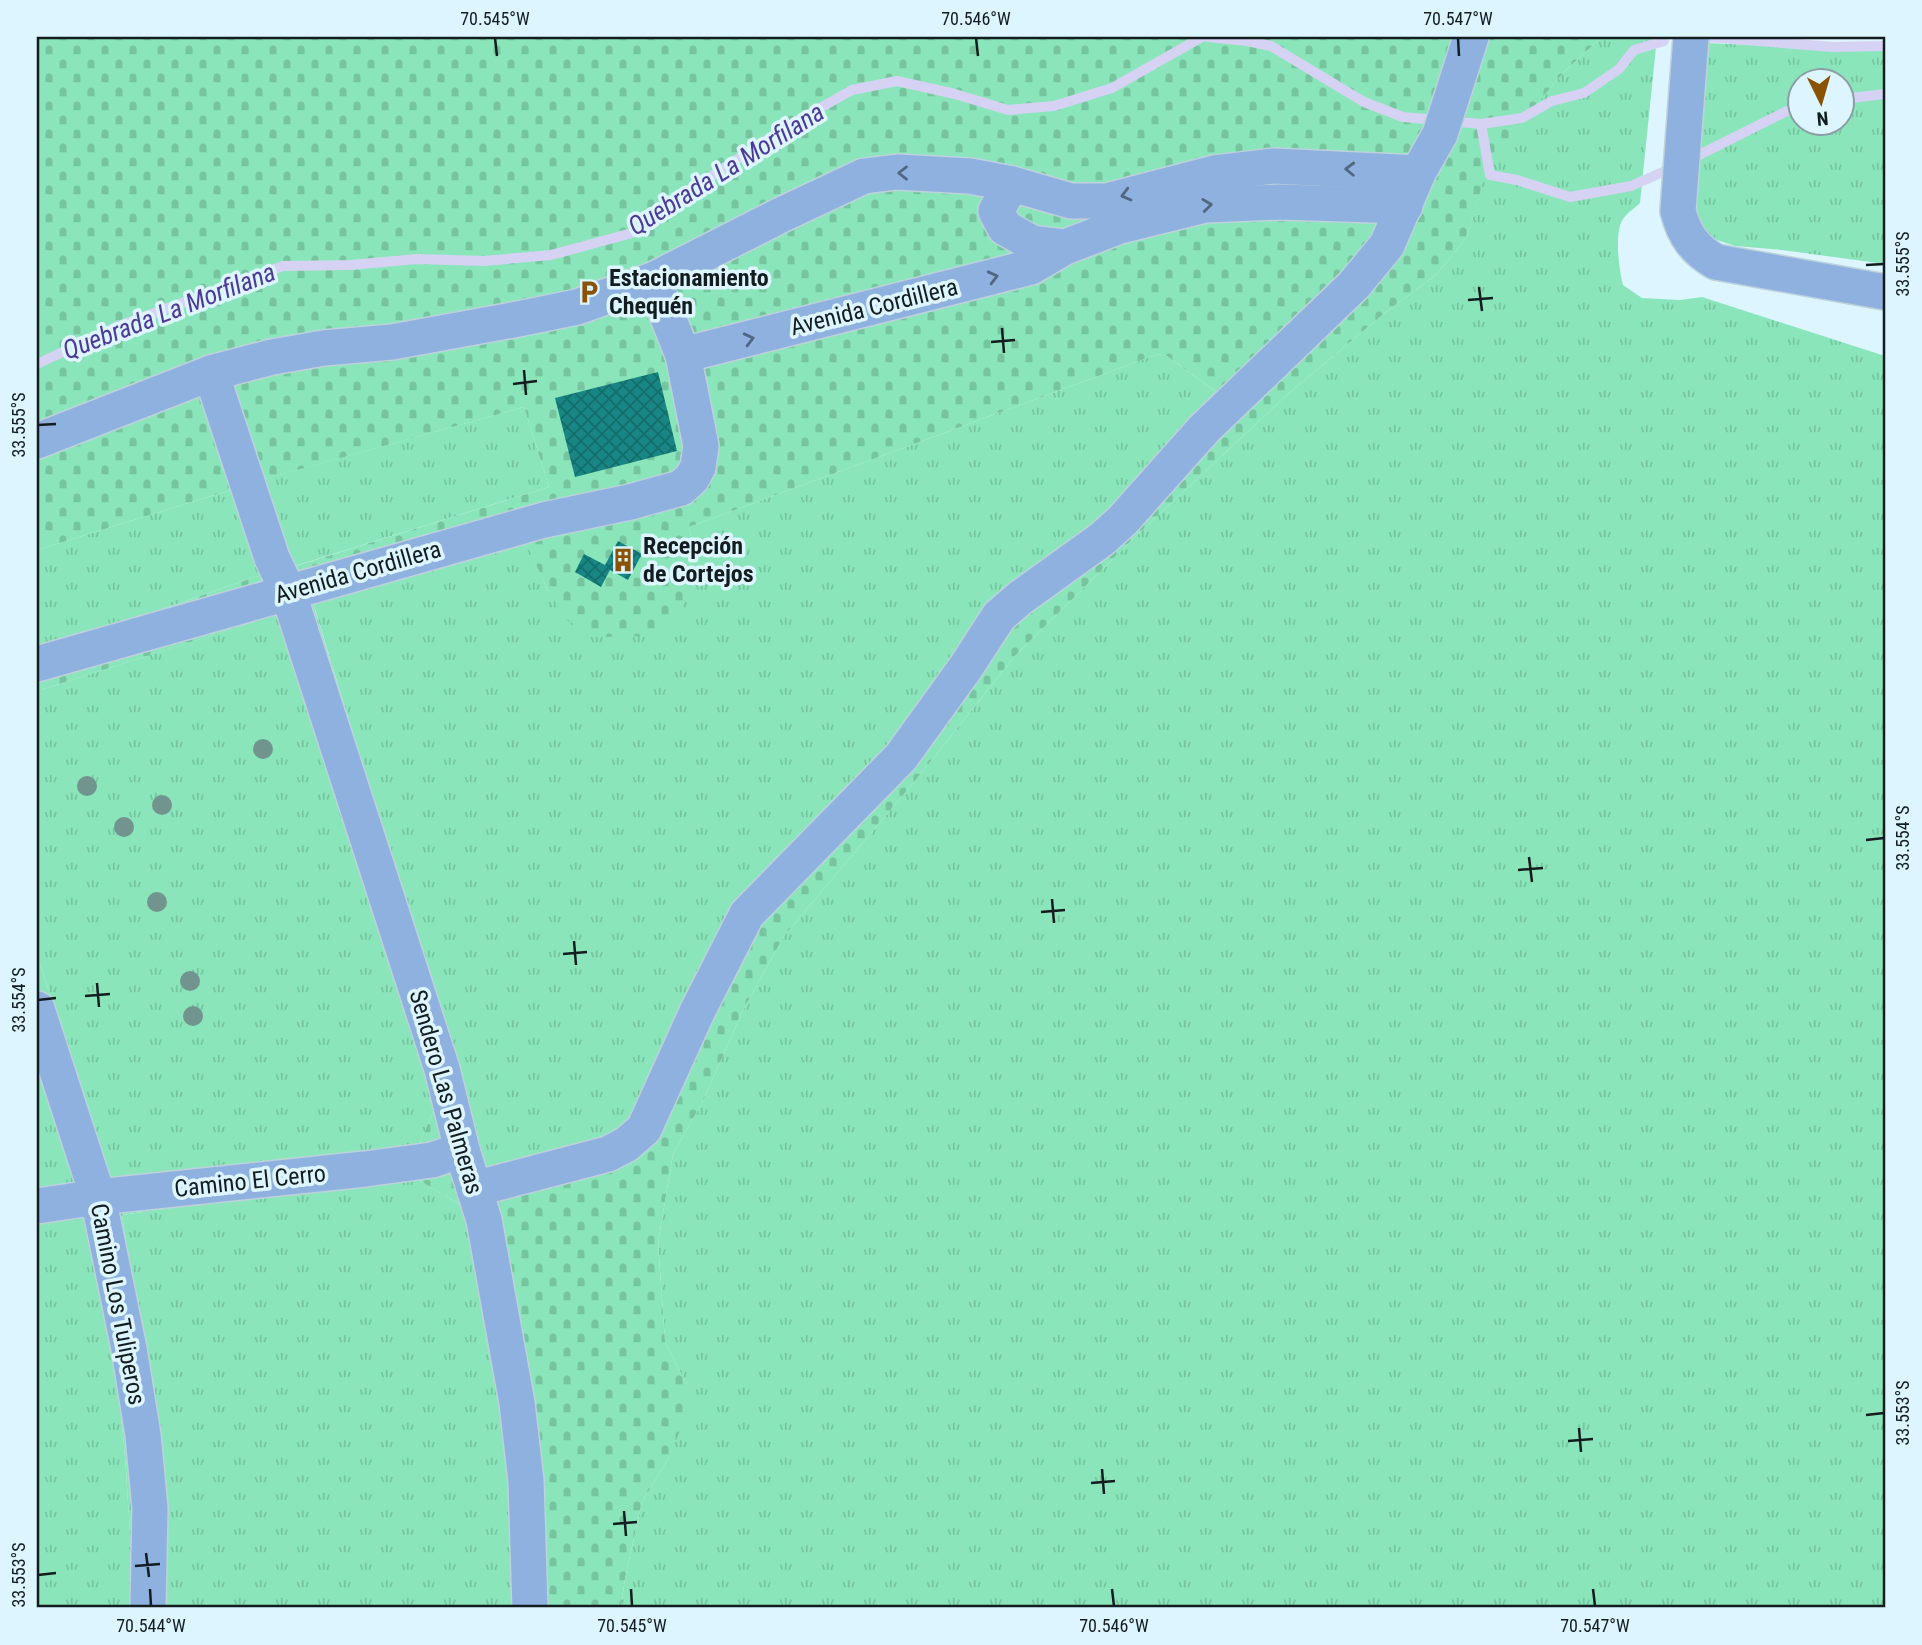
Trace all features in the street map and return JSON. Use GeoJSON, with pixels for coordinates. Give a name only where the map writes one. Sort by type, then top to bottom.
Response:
{"type":"FeatureCollection","features":[{"type":"Feature","properties":{"kind":"street"},"geometry":{"type":"LineString","coordinates":[[1691,37],[1678,211],[1681,224],[1693,245],[1716,262],[1885,292]]}},
{"type":"Feature","properties":{"kind":"street"},"geometry":{"type":"LineString","coordinates":[[474,1189],[608,1154],[627,1144],[644,1129],[697,1012],[747,914],[901,757],[999,616],[1102,539],[1123,520],[1204,429],[1354,285],[1387,245],[1445,119],[1474,38]]}},
{"type":"Feature","properties":{"kind":"street"},"geometry":{"type":"LineString","coordinates":[[37,442],[211,373],[285,355],[324,348],[392,342],[577,307],[653,281],[864,176],[897,172],[970,176],[1012,184],[1071,201],[1107,201],[1215,173],[1273,166],[1419,173]]}},
{"type":"Feature","properties":{"kind":"street"},"geometry":{"type":"LineString","coordinates":[[1012,184],[996,211],[1005,228],[1032,243],[1065,247]]}},
{"type":"Feature","properties":{"kind":"street","name":"Avenida Cordillera"},"geometry":{"type":"LineString","coordinates":[[37,664],[544,520],[681,488],[692,478],[698,467],[701,446],[683,355],[1031,268],[1065,247],[1120,226],[1205,205],[1282,202],[1405,205]]}},
{"type":"Feature","properties":{"kind":"street"},"geometry":{"type":"LineString","coordinates":[[653,281],[683,355]]}},
{"type":"Feature","properties":{"kind":"street","name":"Sendero Las Palmeras"},"geometry":{"type":"LineString","coordinates":[[211,373],[272,558],[288,592],[442,1069],[461,1150],[484,1220],[517,1404],[526,1481],[530,1608]]}},
{"type":"Feature","properties":{"kind":"street","name":"Camino Los Tuliperos"},"geometry":{"type":"LineString","coordinates":[[37,1009],[98,1197],[129,1349],[143,1434],[150,1508],[148,1608]]}},
{"type":"Feature","properties":{"kind":"street","name":"Camino El Cerro"},"geometry":{"type":"LineString","coordinates":[[37,1206],[98,1197],[365,1169],[432,1160],[461,1150]]}},
{"type":"Feature","properties":{"kind":"green space"},"geometry":{"type":"Polygon","coordinates":[[[37,37],[1602,37],[1565,71],[1490,159],[1467,237],[1437,274],[1386,312],[1288,394],[1135,537],[1015,656],[914,782],[784,936],[743,1010],[703,1101],[673,1154],[658,1243],[665,1341],[686,1384],[690,1407],[668,1459],[642,1502],[621,1608],[521,1608],[522,1539],[474,1213],[407,1173],[122,1215],[137,1313],[135,1608],[115,1353],[78,1187],[37,1056],[37,955],[114,1187],[414,1156],[440,1096],[286,612],[37,691],[37,652],[264,574],[237,488],[37,550],[37,37]],[[1158,354],[689,527],[696,561],[691,591],[676,618],[647,636],[596,637],[567,620],[548,591],[530,551],[521,543],[312,600],[486,1171],[615,1147],[736,913],[859,790],[939,687],[1228,407],[1223,397],[1167,356],[1158,354]],[[524,407],[258,481],[286,569],[549,487],[524,407]]]}},
{"type":"Feature","properties":{"kind":"green space"},"geometry":{"type":"Polygon","coordinates":[[[1602,37],[1657,37],[1640,203],[1620,225],[1618,242],[1623,285],[1642,298],[1680,300],[1702,297],[1885,356],[1885,1608],[621,1608],[642,1502],[668,1459],[686,1384],[665,1341],[658,1243],[673,1154],[703,1101],[743,1010],[784,936],[914,782],[1015,656],[1135,537],[1288,394],[1386,312],[1437,274],[1467,237],[1489,159],[1565,71],[1602,37]]]}},
{"type":"Feature","properties":{"kind":"green space"},"geometry":{"type":"Polygon","coordinates":[[[1707,43],[1885,51],[1885,264],[1735,246],[1717,240],[1701,229],[1693,201],[1707,43]]]}},
{"type":"Feature","properties":{"kind":"green space"},"geometry":{"type":"Polygon","coordinates":[[[1158,354],[1167,356],[1227,400],[1027,589],[633,1134],[486,1171],[312,599],[521,543],[530,550],[548,591],[696,561],[689,527],[1158,354]]]}},
{"type":"Feature","properties":{"kind":"green space"},"geometry":{"type":"Polygon","coordinates":[[[524,407],[549,487],[285,569],[257,481],[524,407]]]}},
{"type":"Feature","properties":{"kind":"green space"},"geometry":{"type":"Polygon","coordinates":[[[237,488],[264,574],[37,652],[37,550],[237,488]]]}},
{"type":"Feature","properties":{"kind":"green space"},"geometry":{"type":"Polygon","coordinates":[[[285,612],[440,1096],[414,1156],[114,1187],[37,955],[37,691],[285,612]]]}},
{"type":"Feature","properties":{"kind":"green space"},"geometry":{"type":"Polygon","coordinates":[[[37,1056],[79,1187],[37,1194],[37,1056]]]}},
{"type":"Feature","properties":{"kind":"green space"},"geometry":{"type":"Polygon","coordinates":[[[407,1173],[474,1213],[514,1441],[521,1608],[162,1608],[137,1313],[122,1215],[407,1173]]]}},
{"type":"Feature","properties":{"kind":"green space"},"geometry":{"type":"Polygon","coordinates":[[[84,1210],[115,1353],[135,1608],[37,1608],[37,1217],[84,1210]]]}},
{"type":"Feature","properties":{"kind":"building"},"geometry":{"type":"Polygon","coordinates":[[[658,372],[677,451],[575,477],[555,398],[658,372]]]}},
{"type":"Feature","properties":{"kind":"building","name":"Recepción de Cortejos"},"geometry":{"type":"Polygon","coordinates":[[[618,541],[642,554],[628,580],[610,570],[601,587],[575,572],[584,554],[605,565],[618,541]]]}},
{"type":"Feature","properties":{"kind":"waterway","name":"Quebrada La Morfilana"},"geometry":{"type":"LineString","coordinates":[[37,364],[116,327],[283,266],[350,265],[417,259],[484,261],[551,255],[632,233],[719,171],[797,121],[852,90],[897,81],[1008,110],[1054,106],[1112,88],[1202,37]]}},
{"type":"Feature","properties":{"kind":"waterway","name":"Quebrada La Morfilana"},"geometry":{"type":"LineString","coordinates":[[1208,37],[1271,46],[1364,102],[1403,117],[1481,124],[1522,118],[1552,101],[1584,93],[1619,69],[1634,50],[1664,41]]}},
{"type":"Feature","properties":{"kind":"waterway","name":"Quebrada La Morfilana"},"geometry":{"type":"LineString","coordinates":[[1707,37],[1833,47],[1885,46]]}},
{"type":"Feature","properties":{"kind":"waterway"},"geometry":{"type":"LineString","coordinates":[[1856,97],[1885,94]]}},
{"type":"Feature","properties":{"kind":"waterway"},"geometry":{"type":"LineString","coordinates":[[1481,124],[1490,175],[1517,180],[1570,197],[1631,186],[1786,112]]}},
{"type":"Feature","properties":{"kind":"place","name":"Estacionamiento Chequén"},"geometry":{"type":"Point","coordinates":[589,292]}},
{"type":"Feature","properties":{"kind":"place","name":"Recepción de Cortejos"},"geometry":{"type":"Point","coordinates":[623,560]}}]}
